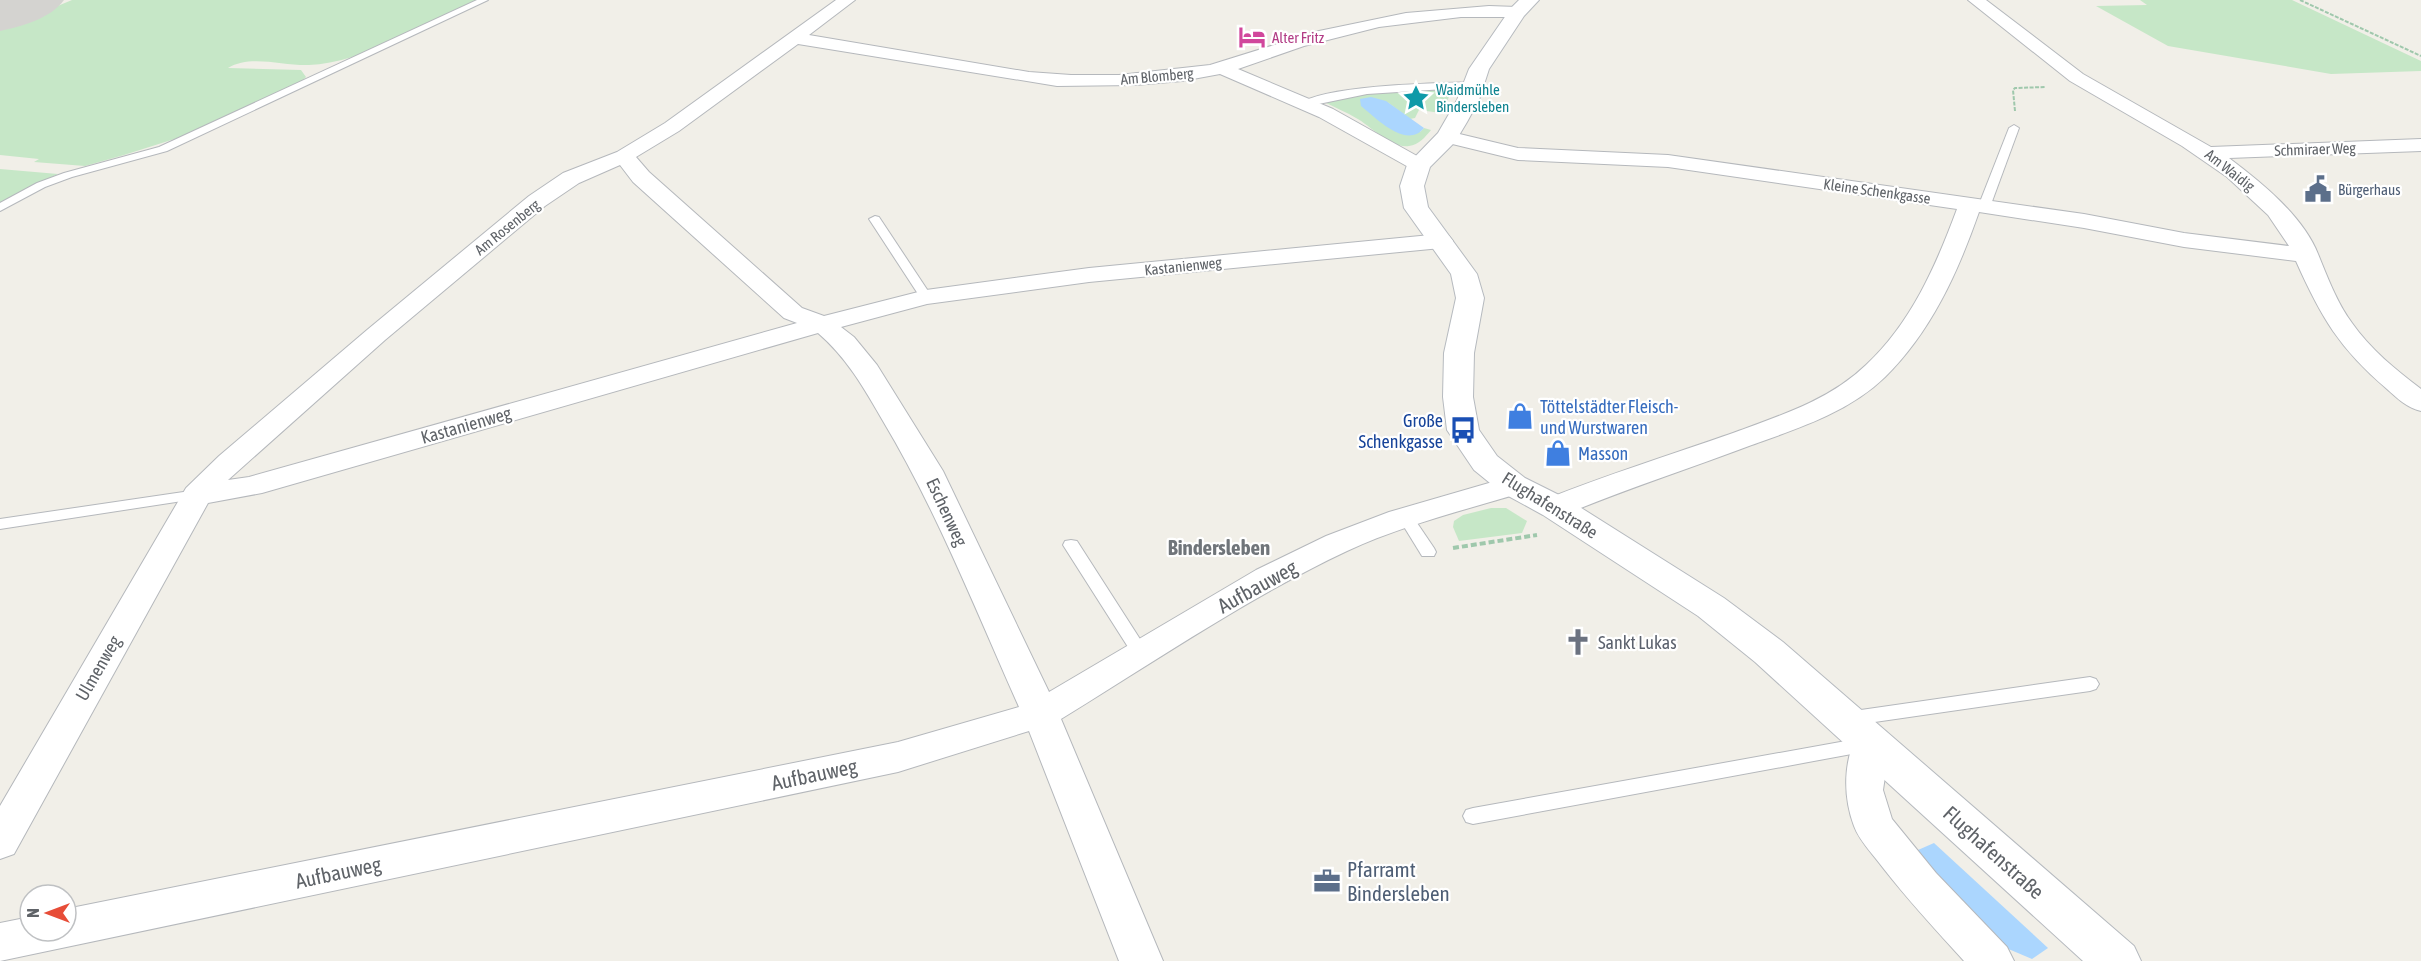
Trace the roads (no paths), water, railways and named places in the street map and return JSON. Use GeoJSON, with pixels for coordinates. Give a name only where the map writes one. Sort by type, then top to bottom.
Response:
{"type":"FeatureCollection","features":[{"type":"Feature","properties":{"kind":"street","name":"Am Rosenberg"},"geometry":{"type":"LineString","coordinates":[[197,495],[229,462],[537,201],[571,178],[624,156],[672,127],[847,0]]}},
{"type":"Feature","properties":{"kind":"street","name":"Am Waidig"},"geometry":{"type":"LineString","coordinates":[[1976,0],[2072,75],[2209,153],[2247,182],[2276,210],[2297,235],[2340,325],[2369,357],[2421,403]]}},
{"type":"Feature","properties":{"kind":"street","name":"Am Blomberg"},"geometry":{"type":"LineString","coordinates":[[793,38],[1018,76],[1070,81],[1196,74],[1223,69],[1237,62],[1296,43],[1373,23],[1441,13],[1524,6]]}},
{"type":"Feature","properties":{"kind":"street"},"geometry":{"type":"LineString","coordinates":[[1223,69],[1260,88],[1304,104],[1347,124],[1396,156],[1419,165],[1447,137],[1468,100],[1479,69],[1524,6]]}},
{"type":"Feature","properties":{"kind":"street","name":"Kleine Schenkgasse"},"geometry":{"type":"LineString","coordinates":[[1447,137],[1518,154],[1668,161],[2084,221],[2184,240],[2307,255]]}},
{"type":"Feature","properties":{"kind":"street","name":"Schmiraer Weg"},"geometry":{"type":"LineString","coordinates":[[2209,153],[2421,145]]}},
{"type":"Feature","properties":{"kind":"street","name":"Eschenweg"},"geometry":{"type":"LineString","coordinates":[[624,156],[641,177],[793,313],[822,324],[845,343],[867,371],[927,471],[1041,714],[1141,961]]}},
{"type":"Feature","properties":{"kind":"street","name":"Flughafenstraße"},"geometry":{"type":"LineString","coordinates":[[1419,165],[1412,186],[1416,208],[1464,274],[1470,298],[1459,353],[1458,397],[1463,430],[1485,463],[1513,485],[1571,517],[1711,607],[1768,652],[2117,961]]}},
{"type":"Feature","properties":{"kind":"street"},"geometry":{"type":"LineString","coordinates":[[1571,517],[1592,491],[1712,451],[1795,420],[1848,393],[1888,359],[1928,306],[1977,206]]}},
{"type":"Feature","properties":{"kind":"street","name":"Kastanienweg"},"geometry":{"type":"LineString","coordinates":[[197,495],[251,486],[822,324],[926,297],[1099,274],[1441,241]]}},
{"type":"Feature","properties":{"kind":"street","name":"Aufbauweg"},"geometry":{"type":"LineString","coordinates":[[78,926],[898,757],[1041,714],[1268,578],[1337,543],[1406,517],[1513,485]]}},
{"type":"Feature","properties":{"kind":"street","name":"Ulmenweg"},"geometry":{"type":"LineString","coordinates":[[0,842],[197,495]]}},
{"type":"Feature","properties":{"kind":"street"},"geometry":{"type":"LineString","coordinates":[[1858,731],[1864,790],[1874,826],[1921,886],[1992,961]]}},
{"type":"Feature","properties":{"kind":"street"},"geometry":{"type":"LineString","coordinates":[[0,942],[18,938]]}},
{"type":"Feature","properties":{"kind":"lane"},"geometry":{"type":"LineString","coordinates":[[0,208],[42,185],[68,175],[163,149],[484,0]]}},
{"type":"Feature","properties":{"kind":"lane"},"geometry":{"type":"LineString","coordinates":[[1304,104],[1338,94],[1363,90],[1473,85]]}},
{"type":"Feature","properties":{"kind":"lane"},"geometry":{"type":"LineString","coordinates":[[1977,206],[2014,128]]}},
{"type":"Feature","properties":{"kind":"lane"},"geometry":{"type":"LineString","coordinates":[[874,219],[926,297]]}},
{"type":"Feature","properties":{"kind":"lane","name":"Kastanienweg"},"geometry":{"type":"LineString","coordinates":[[0,524],[197,495]]}},
{"type":"Feature","properties":{"kind":"lane"},"geometry":{"type":"LineString","coordinates":[[1406,517],[1428,552]]}},
{"type":"Feature","properties":{"kind":"lane"},"geometry":{"type":"LineString","coordinates":[[1071,545],[1141,654]]}},
{"type":"Feature","properties":{"kind":"lane"},"geometry":{"type":"LineString","coordinates":[[1473,816],[1858,731],[2090,684]]}},
{"type":"Feature","properties":{"kind":"water"},"geometry":{"type":"Polygon","coordinates":[[[1371,97],[1386,101],[1424,128],[1417,134],[1409,135],[1400,134],[1382,124],[1361,106],[1360,99],[1371,97]]]}},
{"type":"Feature","properties":{"kind":"water"},"geometry":{"type":"Polygon","coordinates":[[[1934,843],[2048,948],[2032,959],[1992,942],[1927,880],[1918,850],[1934,843]]]}},
{"type":"Feature","properties":{"kind":"place","name":"Alter Fritz"},"geometry":{"type":"Point","coordinates":[1252,37]}},
{"type":"Feature","properties":{"kind":"place","name":"Waidmühle Bindersleben"},"geometry":{"type":"Point","coordinates":[1416,98]}},
{"type":"Feature","properties":{"kind":"place","name":"Bürgerhaus"},"geometry":{"type":"Point","coordinates":[2318,189]}},
{"type":"Feature","properties":{"kind":"place","name":"Töttelstädter Fleisch- und Wurstwaren"},"geometry":{"type":"Point","coordinates":[1520,416]}},
{"type":"Feature","properties":{"kind":"place","name":"Große Schenkgasse"},"geometry":{"type":"Point","coordinates":[1463,430]}},
{"type":"Feature","properties":{"kind":"place","name":"Masson"},"geometry":{"type":"Point","coordinates":[1558,453]}},
{"type":"Feature","properties":{"kind":"place","name":"Sankt Lukas"},"geometry":{"type":"Point","coordinates":[1578,642]}},
{"type":"Feature","properties":{"kind":"place","name":"Pfarramt Bindersleben"},"geometry":{"type":"Point","coordinates":[1327,881]}},
{"type":"Feature","properties":{"kind":"district","name":"Bindersleben"},"geometry":{"type":"Point","coordinates":[1219,547]}}]}
